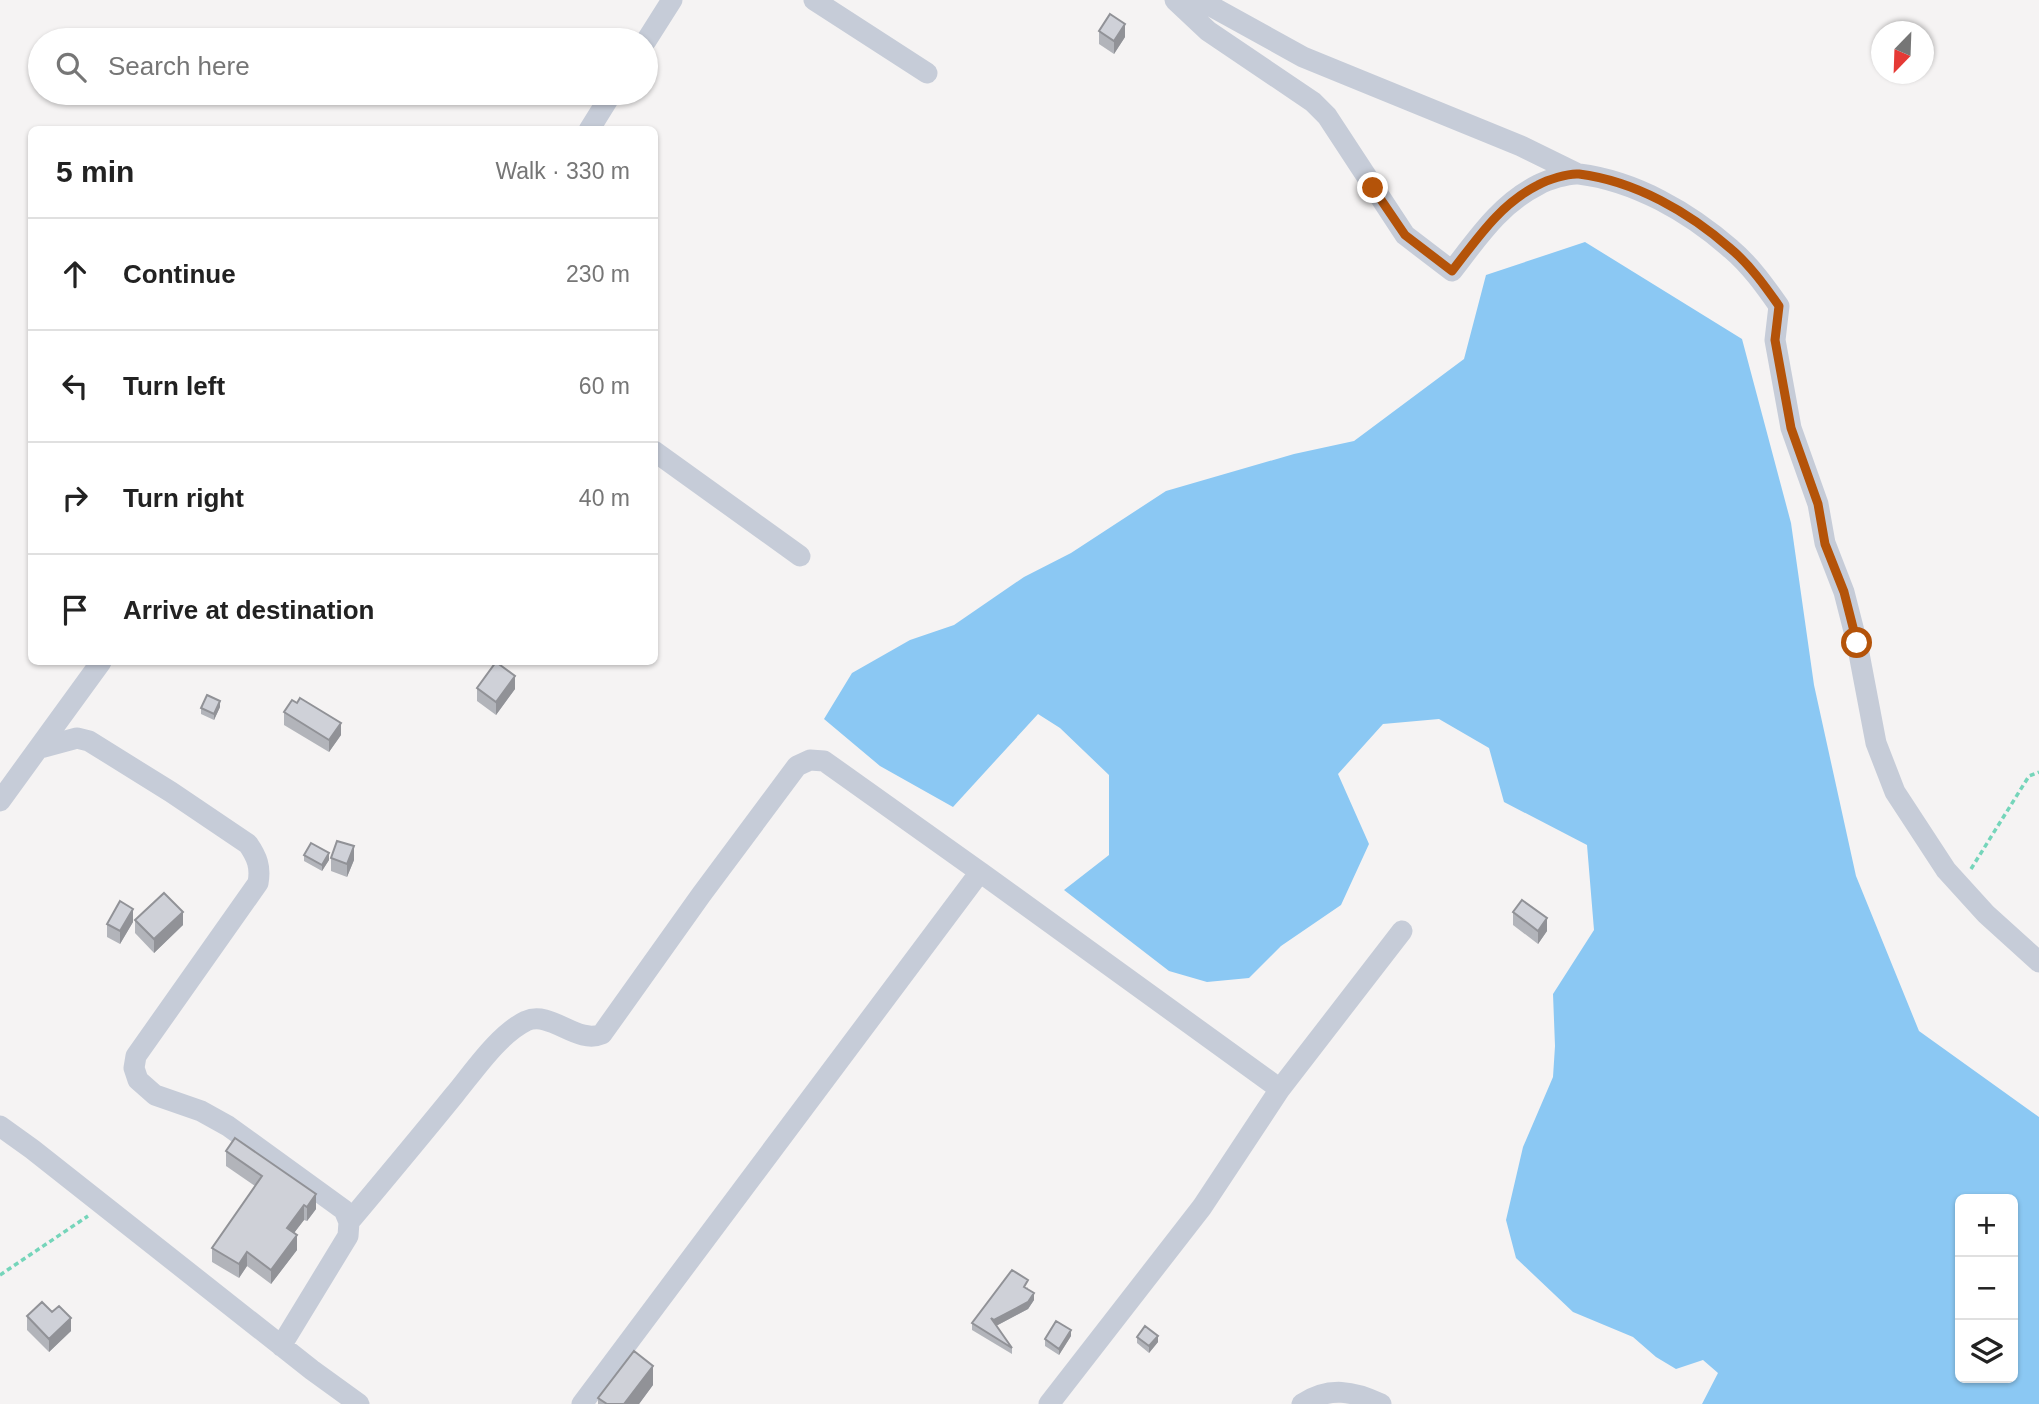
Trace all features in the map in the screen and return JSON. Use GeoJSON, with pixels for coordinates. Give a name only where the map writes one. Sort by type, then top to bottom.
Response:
{"type":"FeatureCollection","features":[{"type":"Feature","properties":{"kind":"street"},"geometry":{"type":"LineString","coordinates":[[654,28],[672,0]]}},
{"type":"Feature","properties":{"kind":"street"},"geometry":{"type":"LineString","coordinates":[[814,0],[927,73]]}},
{"type":"Feature","properties":{"kind":"street"},"geometry":{"type":"LineString","coordinates":[[1175,0],[1208,30],[1312,102],[1327,116],[1405,235],[1452,271],[1489,222],[1519,197],[1539,184],[1576,173]]}},
{"type":"Feature","properties":{"kind":"street"},"geometry":{"type":"LineString","coordinates":[[1200,0],[1303,57],[1521,146],[1576,173],[1618,183],[1666,202],[1732,249],[1766,287],[1779,306],[1775,340],[1791,428],[1818,504],[1825,544],[1844,592],[1857,643],[1876,743],[1895,792],[1946,870],[1986,914],[2039,962]]}},
{"type":"Feature","properties":{"kind":"street"},"geometry":{"type":"LineString","coordinates":[[591,126],[605,105]]}},
{"type":"Feature","properties":{"kind":"street"},"geometry":{"type":"LineString","coordinates":[[658,454],[800,556]]}},
{"type":"Feature","properties":{"kind":"street"},"geometry":{"type":"LineString","coordinates":[[0,801],[98,665]]}},
{"type":"Feature","properties":{"kind":"street"},"geometry":{"type":"LineString","coordinates":[[40,748],[77,738],[89,741],[248,844],[256,855],[260,870],[258,883],[136,1056],[134,1068],[138,1080],[155,1095],[201,1111],[228,1126],[344,1210],[349,1222],[348,1236],[281,1346]]}},
{"type":"Feature","properties":{"kind":"street"},"geometry":{"type":"LineString","coordinates":[[349,1222],[490,1053],[524,1022],[539,1018],[583,1035],[593,1037],[602,1034],[797,766],[810,760],[824,761],[1280,1089]]}},
{"type":"Feature","properties":{"kind":"street"},"geometry":{"type":"LineString","coordinates":[[582,1404],[980,872]]}},
{"type":"Feature","properties":{"kind":"street"},"geometry":{"type":"LineString","coordinates":[[1049,1404],[1202,1207],[1280,1089],[1402,931]]}},
{"type":"Feature","properties":{"kind":"street"},"geometry":{"type":"LineString","coordinates":[[0,1126],[359,1404]]}},
{"type":"Feature","properties":{"kind":"street"},"geometry":{"type":"LineString","coordinates":[[1302,1404],[1320,1395],[1340,1391],[1358,1394],[1381,1404]]}},
{"type":"Feature","properties":{"kind":"path"},"geometry":{"type":"LineString","coordinates":[[1961,886],[2029,776],[2039,772]]}},
{"type":"Feature","properties":{"kind":"path"},"geometry":{"type":"LineString","coordinates":[[0,1275],[104,1205]]}},
{"type":"Feature","properties":{"kind":"water"},"geometry":{"type":"Polygon","coordinates":[[[1585,242],[1742,339],[1791,523],[1814,685],[1856,876],[1919,1031],[2039,1117],[2039,1404],[1702,1404],[1718,1373],[1703,1360],[1676,1369],[1656,1357],[1633,1337],[1573,1312],[1516,1258],[1506,1220],[1523,1147],[1553,1077],[1553,994],[1594,930],[1587,845],[1504,802],[1489,748],[1439,719],[1383,724],[1338,774],[1369,844],[1341,905],[1281,946],[1249,978],[1207,982],[1169,971],[1064,890],[1109,855],[1109,775],[1060,728],[1038,714],[953,807],[880,766],[824,719],[852,673],[910,640],[954,625],[1024,577],[1071,553],[1166,491],[1294,454],[1354,441],[1464,359],[1486,275],[1585,242]]]}},
{"type":"Feature","properties":{"kind":"building"},"geometry":{"type":"Polygon","coordinates":[[[1110,14],[1125,24],[1114,41],[1099,31],[1110,14]]]}},
{"type":"Feature","properties":{"kind":"building"},"geometry":{"type":"Polygon","coordinates":[[[494,665],[500,665],[515,676],[496,702],[477,688],[494,665]]]}},
{"type":"Feature","properties":{"kind":"building"},"geometry":{"type":"Polygon","coordinates":[[[207,695],[220,701],[214,714],[201,708],[207,695]]]}},
{"type":"Feature","properties":{"kind":"building"},"geometry":{"type":"Polygon","coordinates":[[[300,698],[341,723],[329,740],[284,712],[292,700],[297,703],[300,698]]]}},
{"type":"Feature","properties":{"kind":"building"},"geometry":{"type":"Polygon","coordinates":[[[337,841],[354,846],[347,864],[331,858],[337,841]]]}},
{"type":"Feature","properties":{"kind":"building"},"geometry":{"type":"Polygon","coordinates":[[[311,843],[329,853],[322,865],[304,855],[311,843]]]}},
{"type":"Feature","properties":{"kind":"building"},"geometry":{"type":"Polygon","coordinates":[[[164,893],[183,912],[154,939],[135,920],[164,893]]]}},
{"type":"Feature","properties":{"kind":"building"},"geometry":{"type":"Polygon","coordinates":[[[1522,900],[1547,918],[1538,931],[1513,912],[1522,900]]]}},
{"type":"Feature","properties":{"kind":"building"},"geometry":{"type":"Polygon","coordinates":[[[120,901],[133,909],[120,931],[107,924],[120,901]]]}},
{"type":"Feature","properties":{"kind":"building"},"geometry":{"type":"Polygon","coordinates":[[[235,1138],[316,1194],[287,1228],[297,1235],[271,1270],[247,1252],[239,1264],[212,1248],[262,1176],[226,1151],[235,1138]]]}},
{"type":"Feature","properties":{"kind":"building"},"geometry":{"type":"Polygon","coordinates":[[[1012,1270],[1028,1280],[1024,1287],[1034,1293],[1028,1302],[994,1320],[991,1318],[1012,1348],[972,1323],[1012,1270]]]}},
{"type":"Feature","properties":{"kind":"building"},"geometry":{"type":"Polygon","coordinates":[[[42,1302],[52,1312],[59,1306],[71,1318],[49,1339],[27,1316],[42,1302]]]}},
{"type":"Feature","properties":{"kind":"building"},"geometry":{"type":"Polygon","coordinates":[[[1056,1321],[1071,1330],[1059,1349],[1045,1339],[1056,1321]]]}},
{"type":"Feature","properties":{"kind":"building"},"geometry":{"type":"Polygon","coordinates":[[[1145,1326],[1158,1336],[1149,1346],[1137,1337],[1145,1326]]]}},
{"type":"Feature","properties":{"kind":"building"},"geometry":{"type":"Polygon","coordinates":[[[634,1351],[653,1366],[624,1404],[607,1404],[598,1398],[634,1351]]]}},
{"type":"Feature","properties":{"kind":"route"},"geometry":{"type":"LineString","coordinates":[[1373,188],[1405,235],[1452,271],[1489,222],[1519,197],[1539,184],[1576,173],[1618,183],[1666,202],[1732,249],[1779,306],[1775,340],[1791,428],[1818,504],[1825,544],[1844,592],[1857,643]]}}]}
